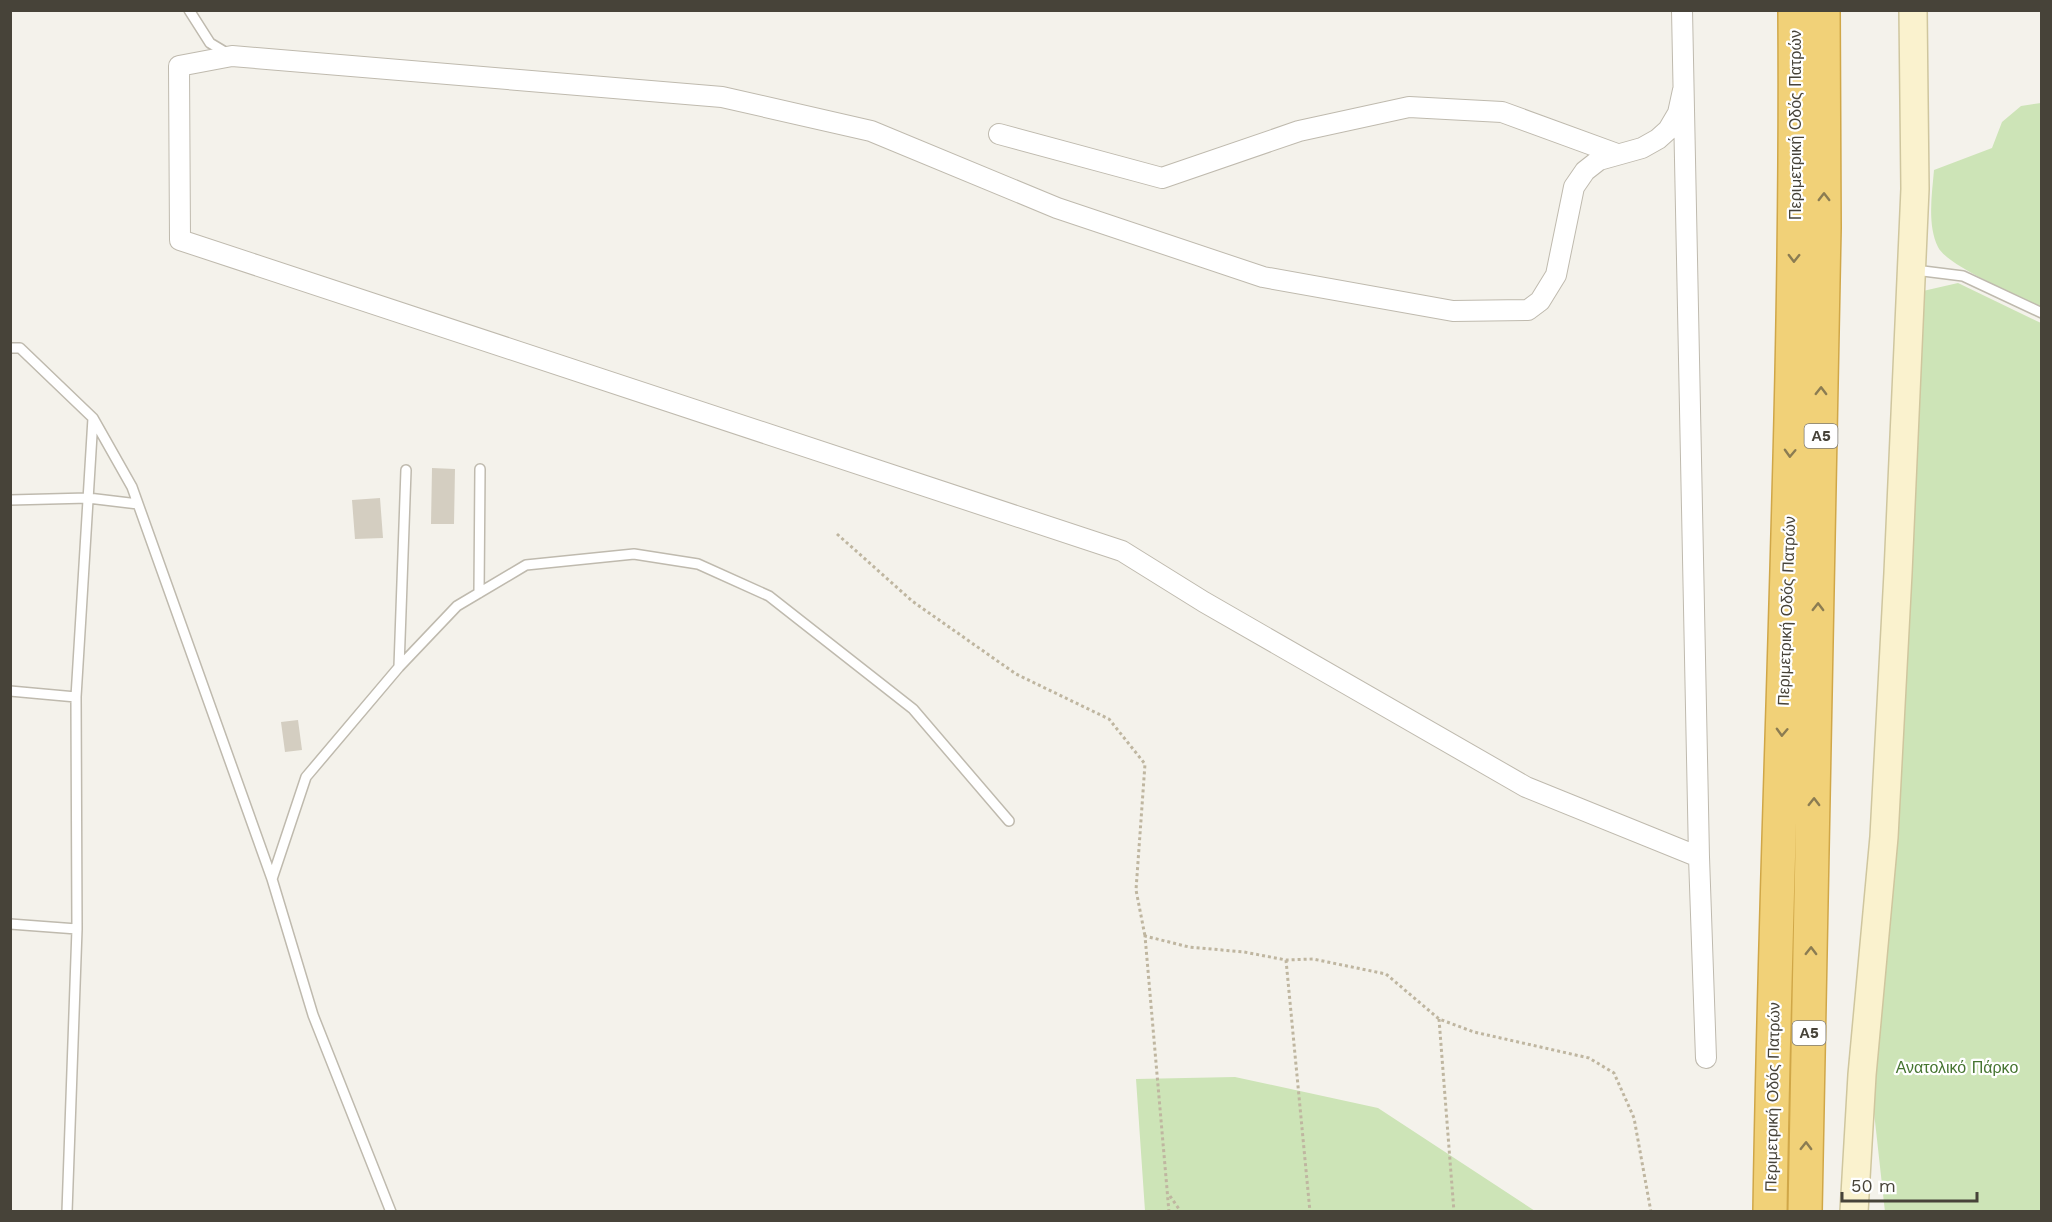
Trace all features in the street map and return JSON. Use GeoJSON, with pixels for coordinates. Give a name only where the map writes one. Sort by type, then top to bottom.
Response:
{"type":"FeatureCollection","features":[{"type":"Feature","properties":{"kind":"highway","name":"Περιμετρική Οδός Πατρών"},"geometry":{"type":"LineString","coordinates":[[1770,1212],[1778,839],[1792,413],[1795,10]]}},
{"type":"Feature","properties":{"kind":"highway","name":"Περιμετρική Οδός Πατρών"},"geometry":{"type":"LineString","coordinates":[[1805,1212],[1824,240],[1823,10]]}},
{"type":"Feature","properties":{"kind":"street"},"geometry":{"type":"LineString","coordinates":[[1682,10],[1706,1058]]}},
{"type":"Feature","properties":{"kind":"street"},"geometry":{"type":"LineString","coordinates":[[1854,1212],[1860,1097],[1885,814],[1913,269],[1915,189],[1913,10]]}},
{"type":"Feature","properties":{"kind":"street"},"geometry":{"type":"LineString","coordinates":[[1683,90],[1678,113],[1668,130],[1642,148],[1599,160],[1585,171],[1574,187],[1556,275],[1540,301],[1528,310],[1453,311],[1263,278],[1057,208],[871,131],[722,97],[232,56],[179,66],[180,240],[1122,551],[1204,602],[1526,787],[1700,857]]}},
{"type":"Feature","properties":{"kind":"street"},"geometry":{"type":"LineString","coordinates":[[999,135],[1162,178],[1299,131],[1409,107],[1502,112],[1617,154]]}},
{"type":"Feature","properties":{"kind":"lane"},"geometry":{"type":"LineString","coordinates":[[189,10],[210,43],[232,56]]}},
{"type":"Feature","properties":{"kind":"lane"},"geometry":{"type":"LineString","coordinates":[[1913,269],[1963,276],[2042,313]]}},
{"type":"Feature","properties":{"kind":"lane"},"geometry":{"type":"LineString","coordinates":[[10,348],[20,348],[93,418],[132,487],[272,879],[313,1015],[391,1212]]}},
{"type":"Feature","properties":{"kind":"lane"},"geometry":{"type":"LineString","coordinates":[[67,1212],[77,929],[76,697],[93,418]]}},
{"type":"Feature","properties":{"kind":"lane"},"geometry":{"type":"LineString","coordinates":[[479,593],[480,469]]}},
{"type":"Feature","properties":{"kind":"lane"},"geometry":{"type":"LineString","coordinates":[[399,667],[406,470]]}},
{"type":"Feature","properties":{"kind":"lane"},"geometry":{"type":"LineString","coordinates":[[10,500],[88,498],[138,504]]}},
{"type":"Feature","properties":{"kind":"lane"},"geometry":{"type":"LineString","coordinates":[[272,879],[306,777],[399,667],[457,606],[526,565],[634,554],[698,564],[769,596],[913,709],[1009,821]]}},
{"type":"Feature","properties":{"kind":"lane"},"geometry":{"type":"LineString","coordinates":[[10,691],[76,697]]}},
{"type":"Feature","properties":{"kind":"lane"},"geometry":{"type":"LineString","coordinates":[[10,924],[77,929]]}},
{"type":"Feature","properties":{"kind":"path"},"geometry":{"type":"LineString","coordinates":[[837,534],[912,601],[1016,674],[1109,719],[1144,764],[1136,890],[1145,936],[1169,1212]]}},
{"type":"Feature","properties":{"kind":"path"},"geometry":{"type":"LineString","coordinates":[[1145,936],[1189,947],[1244,951],[1286,960],[1313,959],[1386,974],[1439,1019],[1474,1032],[1589,1058],[1614,1073],[1634,1118],[1651,1212]]}},
{"type":"Feature","properties":{"kind":"path"},"geometry":{"type":"LineString","coordinates":[[1286,960],[1310,1212]]}},
{"type":"Feature","properties":{"kind":"path"},"geometry":{"type":"LineString","coordinates":[[1439,1019],[1454,1212]]}},
{"type":"Feature","properties":{"kind":"path"},"geometry":{"type":"LineString","coordinates":[[1169,1195],[1181,1212]]}},
{"type":"Feature","properties":{"kind":"green space"},"geometry":{"type":"Polygon","coordinates":[[[2042,103],[2041,307],[1969,272],[1944,255],[1938,247],[1932,229],[1931,209],[1934,170],[1992,148],[2002,122],[2021,106],[2042,103]]]}},
{"type":"Feature","properties":{"kind":"green space","name":"Ανατολικό Πάρκο"},"geometry":{"type":"Polygon","coordinates":[[[1958,283],[2041,323],[2041,1211],[1885,1212],[1871,1085],[1911,596],[1923,291],[1958,283]]]}},
{"type":"Feature","properties":{"kind":"green space"},"geometry":{"type":"Polygon","coordinates":[[[1235,1077],[1378,1108],[1535,1211],[1145,1211],[1136,1079],[1235,1077]]]}},
{"type":"Feature","properties":{"kind":"building"},"geometry":{"type":"Polygon","coordinates":[[[432,468],[455,469],[454,524],[431,524],[432,468]]]}},
{"type":"Feature","properties":{"kind":"building"},"geometry":{"type":"Polygon","coordinates":[[[380,498],[383,538],[355,539],[352,500],[380,498]]]}},
{"type":"Feature","properties":{"kind":"building"},"geometry":{"type":"Polygon","coordinates":[[[298,720],[302,750],[285,752],[281,722],[298,720]]]}}]}
